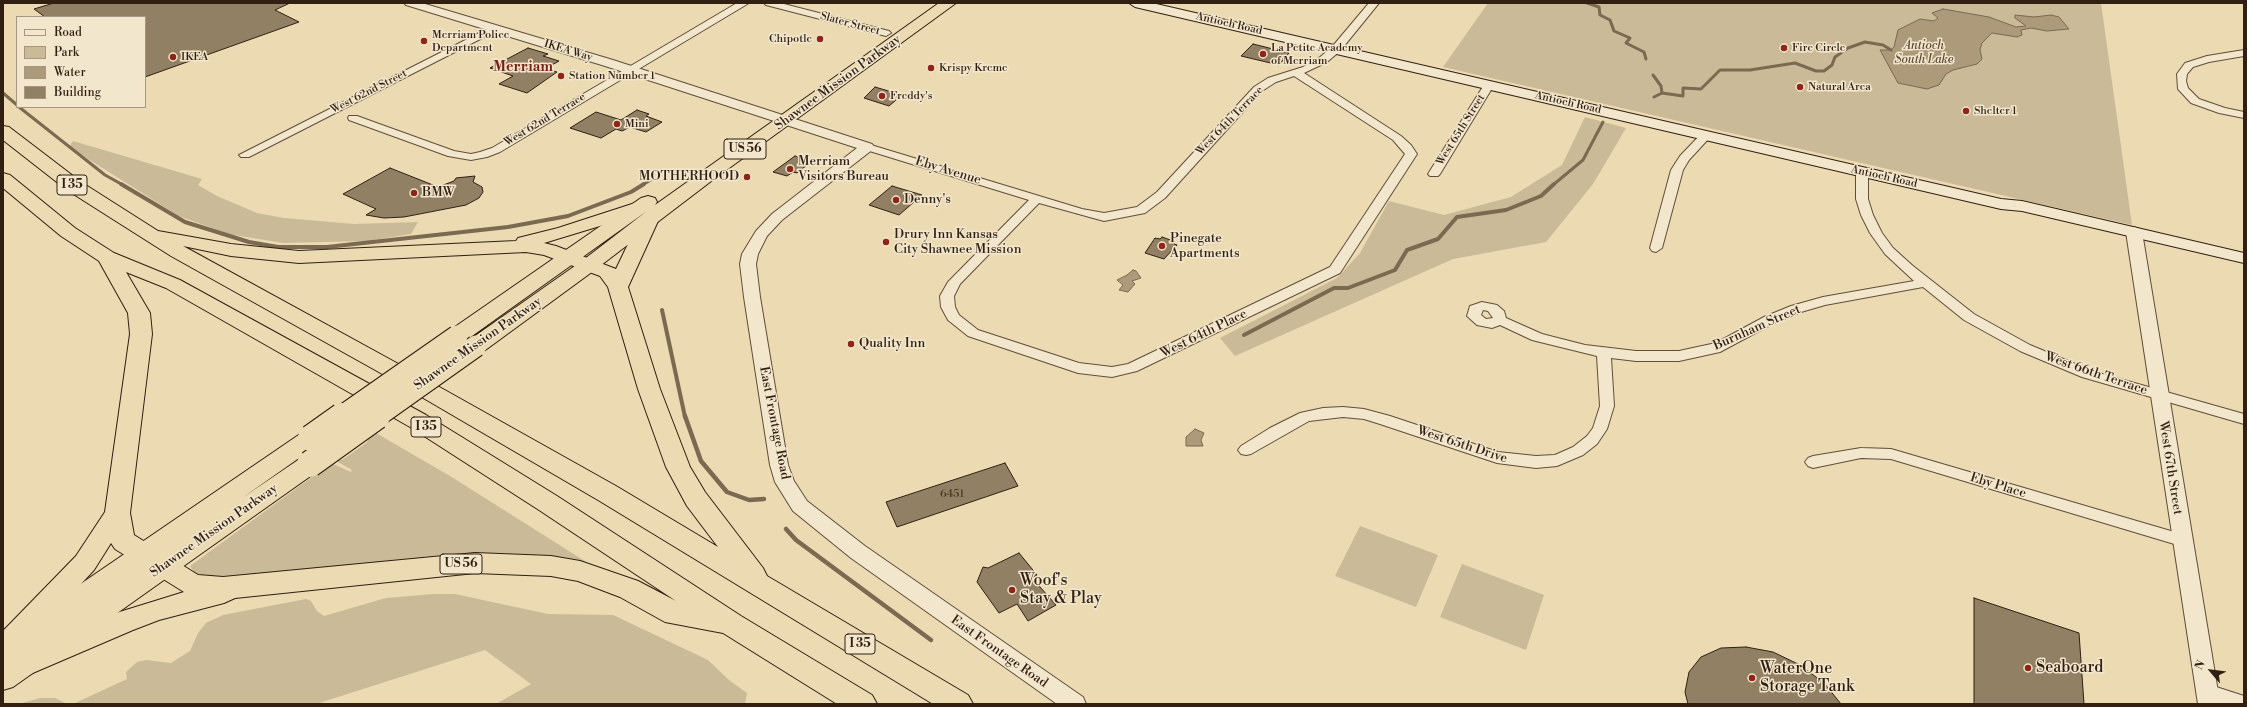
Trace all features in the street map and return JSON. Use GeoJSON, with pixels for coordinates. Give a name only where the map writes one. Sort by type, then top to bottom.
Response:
{"type":"FeatureCollection","features":[{"type":"Feature","properties":{"kind":"highway","name":"Shawnee Mission Parkway"},"geometry":{"type":"LineString","coordinates":[[153,560],[310,464],[466,341],[569,257],[703,178],[886,34],[930,3]]}},
{"type":"Feature","properties":{"kind":"highway","name":"Shawnee Mission Parkway"},"geometry":{"type":"LineString","coordinates":[[779,118],[868,62],[949,3]]}},
{"type":"Feature","properties":{"kind":"highway"},"geometry":{"type":"LineString","coordinates":[[868,62],[887,38],[886,34]]}},
{"type":"Feature","properties":{"kind":"highway","name":"I 35"},"geometry":{"type":"LineString","coordinates":[[3,131],[74,186],[145,232],[472,415],[761,584],[958,704]]}},
{"type":"Feature","properties":{"kind":"highway","name":"I 35"},"geometry":{"type":"LineString","coordinates":[[3,179],[68,232],[106,257],[173,284],[418,421],[548,503],[730,624],[862,704]]}},
{"type":"Feature","properties":{"kind":"highway","name":"Shawnee Mission Parkway"},"geometry":{"type":"LineString","coordinates":[[7,661],[153,560],[311,438],[589,265],[643,214]]}},
{"type":"Feature","properties":{"kind":"highway"},"geometry":{"type":"LineString","coordinates":[[506,247],[643,214]]}},
{"type":"Feature","properties":{"kind":"highway","name":"US 56"},"geometry":{"type":"LineString","coordinates":[[618,287],[643,214]]}},
{"type":"Feature","properties":{"kind":"highway"},"geometry":{"type":"LineString","coordinates":[[145,232],[231,250],[299,257],[506,247],[539,247],[607,272],[614,279],[618,287],[649,389],[678,467],[696,499],[761,584]]}},
{"type":"Feature","properties":{"kind":"highway"},"geometry":{"type":"LineString","coordinates":[[106,257],[139,313],[141,334],[134,396],[116,513],[121,537],[124,542],[153,560]]}},
{"type":"Feature","properties":{"kind":"highway"},"geometry":{"type":"LineString","coordinates":[[7,661],[86,563],[116,513]]}},
{"type":"Feature","properties":{"kind":"highway","name":"US 56"},"geometry":{"type":"LineString","coordinates":[[153,560],[190,583],[204,587],[222,588],[468,564],[509,563],[551,566],[580,571],[629,589],[675,614],[730,624]]}},
{"type":"Feature","properties":{"kind":"highway"},"geometry":{"type":"LineString","coordinates":[[7,661],[156,610],[254,584]]}},
{"type":"Feature","properties":{"kind":"main road","name":"Antioch Road"},"geometry":{"type":"LineString","coordinates":[[1135,3],[2001,204],[2023,213],[2244,258]]}},
{"type":"Feature","properties":{"kind":"main road","name":"Antioch Road"},"geometry":{"type":"LineString","coordinates":[[2134,236],[2244,266]]}},
{"type":"Feature","properties":{"kind":"street","name":"IKEA Way"},"geometry":{"type":"LineString","coordinates":[[410,3],[630,70],[779,118]]}},
{"type":"Feature","properties":{"kind":"street","name":"West 62nd Terrace"},"geometry":{"type":"LineString","coordinates":[[353,118],[452,154],[477,156],[496,150],[744,3]]}},
{"type":"Feature","properties":{"kind":"street","name":"Slater Street"},"geometry":{"type":"LineString","coordinates":[[769,3],[886,34]]}},
{"type":"Feature","properties":{"kind":"street","name":"West 64th Terrace"},"geometry":{"type":"LineString","coordinates":[[1127,214],[1142,210],[1161,195],[1258,89],[1272,80],[1296,73],[1322,60],[1336,49],[1374,3]]}},
{"type":"Feature","properties":{"kind":"street","name":"West 62nd Street"},"geometry":{"type":"LineString","coordinates":[[245,155],[493,29]]}},
{"type":"Feature","properties":{"kind":"street"},"geometry":{"type":"LineString","coordinates":[[2244,53],[2199,61],[2185,69],[2181,81],[2183,89],[2195,101],[2223,111],[2244,115]]}},
{"type":"Feature","properties":{"kind":"street","name":"West 64th Place"},"geometry":{"type":"LineString","coordinates":[[1038,199],[955,282],[947,296],[948,307],[953,317],[973,332],[1078,368],[1112,372],[1132,368],[1326,275],[1335,270],[1343,259],[1411,154],[1407,147],[1397,138],[1296,73]]}},
{"type":"Feature","properties":{"kind":"street","name":"West 65th Street"},"geometry":{"type":"LineString","coordinates":[[1434,174],[1489,85]]}},
{"type":"Feature","properties":{"kind":"street","name":"Eby Avenue"},"geometry":{"type":"LineString","coordinates":[[779,118],[867,147],[1038,199],[1104,216],[1127,214]]}},
{"type":"Feature","properties":{"kind":"street"},"geometry":{"type":"LineString","coordinates":[[1656,248],[1670,191],[1677,170],[1684,158],[1706,135]]}},
{"type":"Feature","properties":{"kind":"street","name":"East Frontage Road"},"geometry":{"type":"LineString","coordinates":[[867,147],[777,217],[761,234],[750,254],[748,264],[753,304],[779,465],[785,482],[800,506],[858,552],[1076,704]]}},
{"type":"Feature","properties":{"kind":"street","name":"West 66th Terrace"},"geometry":{"type":"LineString","coordinates":[[1862,172],[1862,200],[1866,215],[1876,233],[1889,251],[1923,283],[1969,317],[2025,348],[2087,374],[2159,396]]}},
{"type":"Feature","properties":{"kind":"street","name":"West 67th Street"},"geometry":{"type":"LineString","coordinates":[[2134,236],[2181,540],[2208,698]]}},
{"type":"Feature","properties":{"kind":"street","name":"Burnham Street"},"geometry":{"type":"LineString","coordinates":[[1500,320],[1537,337],[1604,353],[1651,357],[1699,352],[1726,344],[1769,320],[1796,309],[1824,301],[1923,283]]}},
{"type":"Feature","properties":{"kind":"street","name":"West 65th Drive"},"geometry":{"type":"LineString","coordinates":[[1246,450],[1275,432],[1306,417],[1323,413],[1343,412],[1364,414],[1385,420],[1504,459],[1536,462],[1557,460],[1578,451],[1592,440],[1600,429],[1607,406],[1604,353]]}},
{"type":"Feature","properties":{"kind":"street"},"geometry":{"type":"LineString","coordinates":[[2159,396],[2244,419]]}},
{"type":"Feature","properties":{"kind":"street","name":"Eby Place"},"geometry":{"type":"LineString","coordinates":[[1813,462],[1861,453],[1891,454],[2181,540]]}},
{"type":"Feature","properties":{"kind":"street"},"geometry":{"type":"LineString","coordinates":[[2208,698],[2243,704]]}},
{"type":"Feature","properties":{"kind":"green space"},"geometry":{"type":"Polygon","coordinates":[[[1488,3],[2101,3],[2132,225],[1443,67],[1488,3]]]}},
{"type":"Feature","properties":{"kind":"green space"},"geometry":{"type":"Polygon","coordinates":[[[1585,117],[1626,128],[1593,184],[1546,242],[1453,259],[1235,356],[1220,338],[1337,278],[1360,253],[1389,201],[1444,215],[1511,197],[1562,165],[1585,117]]]}},
{"type":"Feature","properties":{"kind":"green space"},"geometry":{"type":"Polygon","coordinates":[[[73,141],[202,179],[198,185],[217,196],[257,213],[284,218],[354,224],[418,222],[411,234],[367,241],[283,243],[228,234],[179,216],[69,147],[73,141]]]}},
{"type":"Feature","properties":{"kind":"green space"},"geometry":{"type":"Polygon","coordinates":[[[376,433],[450,476],[588,563],[220,581],[195,574],[190,566],[331,463],[351,472],[352,470],[336,461],[339,458],[342,460],[366,443],[368,441],[365,438],[370,434],[376,433]]]}},
{"type":"Feature","properties":{"kind":"green space"},"geometry":{"type":"Polygon","coordinates":[[[1360,526],[1438,555],[1416,607],[1335,576],[1360,526]]]}},
{"type":"Feature","properties":{"kind":"green space"},"geometry":{"type":"Polygon","coordinates":[[[1462,564],[1544,595],[1526,650],[1440,617],[1462,564]]]}},
{"type":"Feature","properties":{"kind":"green space"},"geometry":{"type":"Polygon","coordinates":[[[433,594],[455,594],[548,614],[613,615],[708,660],[729,680],[747,693],[745,704],[496,704],[531,684],[485,650],[316,704],[73,704],[127,679],[126,672],[137,662],[146,660],[171,663],[190,651],[198,633],[206,623],[223,615],[306,599],[311,601],[317,611],[324,616],[386,598],[433,594]]]}},
{"type":"Feature","properties":{"kind":"green space"},"geometry":{"type":"Polygon","coordinates":[[[40,698],[55,698],[67,704],[19,704],[40,698]]]}},
{"type":"Feature","properties":{"kind":"water","name":"Antioch South Lake"},"geometry":{"type":"Polygon","coordinates":[[[1943,9],[1989,17],[2016,27],[2026,26],[2015,18],[2015,15],[2034,17],[2051,15],[2059,17],[2069,29],[2047,31],[2031,28],[2021,30],[2022,35],[2017,37],[1992,33],[1982,43],[1980,50],[1982,59],[1977,64],[1953,70],[1946,74],[1939,85],[1927,89],[1898,83],[1880,50],[1891,50],[1894,47],[1898,30],[1920,19],[1934,21],[1938,18],[1932,13],[1943,9]]]}},
{"type":"Feature","properties":{"kind":"water"},"geometry":{"type":"Polygon","coordinates":[[[1133,270],[1136,271],[1141,278],[1132,281],[1135,284],[1128,292],[1119,290],[1123,285],[1117,280],[1133,270]]]}},
{"type":"Feature","properties":{"kind":"water"},"geometry":{"type":"Polygon","coordinates":[[[1195,429],[1204,433],[1201,440],[1203,446],[1186,446],[1186,437],[1195,429]]]}},
{"type":"Feature","properties":{"kind":"building","name":"IKEA"},"geometry":{"type":"Polygon","coordinates":[[[54,3],[290,3],[275,10],[299,22],[146,77],[146,16],[44,16],[34,9],[54,3]]]}},
{"type":"Feature","properties":{"kind":"building","name":"La Petite Academy of Merriam"},"geometry":{"type":"Polygon","coordinates":[[[1253,44],[1289,53],[1279,65],[1241,56],[1253,44]]]}},
{"type":"Feature","properties":{"kind":"building"},"geometry":{"type":"Polygon","coordinates":[[[528,48],[548,54],[543,56],[559,61],[545,69],[557,72],[527,93],[499,84],[513,76],[490,68],[528,48]]]}},
{"type":"Feature","properties":{"kind":"building","name":"Freddy's"},"geometry":{"type":"Polygon","coordinates":[[[875,87],[902,95],[889,106],[864,98],[875,87]]]}},
{"type":"Feature","properties":{"kind":"building","name":"Mini"},"geometry":{"type":"Polygon","coordinates":[[[637,110],[649,114],[646,116],[662,122],[646,132],[630,127],[622,131],[616,129],[601,138],[570,128],[596,112],[621,120],[637,110]]]}},
{"type":"Feature","properties":{"kind":"building","name":"Merriam Visitors Bureau"},"geometry":{"type":"Polygon","coordinates":[[[795,156],[809,160],[803,164],[807,165],[797,173],[793,172],[787,176],[773,172],[795,156]]]}},
{"type":"Feature","properties":{"kind":"building","name":"BMW"},"geometry":{"type":"Polygon","coordinates":[[[390,168],[438,187],[454,181],[456,178],[475,176],[473,182],[482,187],[483,192],[479,198],[466,205],[404,217],[384,218],[366,215],[376,209],[343,194],[390,168]]]}},
{"type":"Feature","properties":{"kind":"building","name":"Denny's"},"geometry":{"type":"Polygon","coordinates":[[[892,186],[922,195],[899,215],[869,205],[892,186]]]}},
{"type":"Feature","properties":{"kind":"building","name":"Pinegate Apartments"},"geometry":{"type":"Polygon","coordinates":[[[1162,237],[1176,242],[1174,244],[1177,245],[1164,259],[1145,253],[1155,238],[1160,239],[1162,237]]]}},
{"type":"Feature","properties":{"kind":"building"},"geometry":{"type":"Polygon","coordinates":[[[1005,463],[1018,486],[897,527],[886,502],[1005,463]]]}},
{"type":"Feature","properties":{"kind":"building","name":"Woof's Stay & Play"},"geometry":{"type":"Polygon","coordinates":[[[1019,553],[1037,575],[1032,578],[1056,605],[1028,621],[1017,604],[999,613],[977,582],[983,567],[988,568],[1019,553]]]}},
{"type":"Feature","properties":{"kind":"building","name":"Seaboard"},"geometry":{"type":"Polygon","coordinates":[[[1974,598],[2079,633],[2084,704],[1974,704],[1974,598]]]}},
{"type":"Feature","properties":{"kind":"building","name":"WaterOne Storage Tank"},"geometry":{"type":"Polygon","coordinates":[[[1746,647],[1773,652],[1800,665],[1824,683],[1841,704],[1688,704],[1685,692],[1689,672],[1701,657],[1721,648],[1746,647]]]}},
{"type":"Feature","properties":{"kind":"waterway"},"geometry":{"type":"LineString","coordinates":[[1587,3],[1599,7],[1600,15],[1610,20],[1614,31],[1630,38],[1626,43],[1644,52],[1646,59]]}},
{"type":"Feature","properties":{"kind":"waterway"},"geometry":{"type":"LineString","coordinates":[[1662,93],[1683,96],[1683,88],[1701,89],[1720,70],[1750,70],[1795,63],[1816,71],[1824,71],[1832,65],[1835,57],[1848,48],[1865,42],[1883,45],[1891,50]]}},
{"type":"Feature","properties":{"kind":"waterway"},"geometry":{"type":"LineString","coordinates":[[1653,75],[1661,86],[1662,93]]}},
{"type":"Feature","properties":{"kind":"waterway"},"geometry":{"type":"LineString","coordinates":[[3,93],[16,104]]}},
{"type":"Feature","properties":{"kind":"waterway"},"geometry":{"type":"LineString","coordinates":[[1654,97],[1662,93]]}},
{"type":"Feature","properties":{"kind":"waterway"},"geometry":{"type":"LineString","coordinates":[[20,108],[105,175],[123,185]]}},
{"type":"Feature","properties":{"kind":"waterway"},"geometry":{"type":"LineString","coordinates":[[1553,185],[1583,160],[1603,122]]}},
{"type":"Feature","properties":{"kind":"waterway"},"geometry":{"type":"LineString","coordinates":[[642,185],[651,180]]}},
{"type":"Feature","properties":{"kind":"waterway"},"geometry":{"type":"LineString","coordinates":[[121,184],[185,222],[249,242],[278,247],[327,247],[508,227],[568,216],[631,192],[644,184]]}},
{"type":"Feature","properties":{"kind":"waterway"},"geometry":{"type":"LineString","coordinates":[[1244,335],[1334,288],[1348,288],[1395,270],[1407,250],[1438,239],[1457,217],[1506,210],[1541,196],[1554,184]]}},
{"type":"Feature","properties":{"kind":"waterway"},"geometry":{"type":"LineString","coordinates":[[662,310],[685,417]]}},
{"type":"Feature","properties":{"kind":"waterway"},"geometry":{"type":"LineString","coordinates":[[685,416],[701,461],[727,492],[749,500],[764,499]]}},
{"type":"Feature","properties":{"kind":"waterway"},"geometry":{"type":"LineString","coordinates":[[786,529],[796,540],[931,640]]}},
{"type":"Feature","properties":{"kind":"place","name":"Chipotle"},"geometry":{"type":"Point","coordinates":[820,39]}},
{"type":"Feature","properties":{"kind":"place","name":"Merriam Police Department"},"geometry":{"type":"Point","coordinates":[424,41]}},
{"type":"Feature","properties":{"kind":"place","name":"Fire Circle"},"geometry":{"type":"Point","coordinates":[1784,48]}},
{"type":"Feature","properties":{"kind":"place","name":"La Petite Academy of Merriam"},"geometry":{"type":"Point","coordinates":[1263,54]}},
{"type":"Feature","properties":{"kind":"place","name":"IKEA"},"geometry":{"type":"Point","coordinates":[173,57]}},
{"type":"Feature","properties":{"kind":"place","name":"Krispy Kreme"},"geometry":{"type":"Point","coordinates":[931,68]}},
{"type":"Feature","properties":{"kind":"place","name":"Station Number 1"},"geometry":{"type":"Point","coordinates":[561,76]}},
{"type":"Feature","properties":{"kind":"place","name":"Natural Area"},"geometry":{"type":"Point","coordinates":[1800,87]}},
{"type":"Feature","properties":{"kind":"place","name":"Freddy's"},"geometry":{"type":"Point","coordinates":[882,96]}},
{"type":"Feature","properties":{"kind":"place","name":"Shelter 1"},"geometry":{"type":"Point","coordinates":[1966,111]}},
{"type":"Feature","properties":{"kind":"place","name":"Mini"},"geometry":{"type":"Point","coordinates":[617,124]}},
{"type":"Feature","properties":{"kind":"place","name":"Merriam Visitors Bureau"},"geometry":{"type":"Point","coordinates":[790,169]}},
{"type":"Feature","properties":{"kind":"place","name":"MOTHERHOOD"},"geometry":{"type":"Point","coordinates":[747,177]}},
{"type":"Feature","properties":{"kind":"place","name":"BMW"},"geometry":{"type":"Point","coordinates":[414,193]}},
{"type":"Feature","properties":{"kind":"place","name":"Denny's"},"geometry":{"type":"Point","coordinates":[896,200]}},
{"type":"Feature","properties":{"kind":"place","name":"Drury Inn Kansas City Shawnee Mission"},"geometry":{"type":"Point","coordinates":[886,242]}},
{"type":"Feature","properties":{"kind":"place","name":"Pinegate Apartments"},"geometry":{"type":"Point","coordinates":[1162,246]}},
{"type":"Feature","properties":{"kind":"place","name":"Quality Inn"},"geometry":{"type":"Point","coordinates":[851,344]}},
{"type":"Feature","properties":{"kind":"place","name":"Woof's Stay & Play"},"geometry":{"type":"Point","coordinates":[1012,590]}},
{"type":"Feature","properties":{"kind":"place","name":"Seaboard"},"geometry":{"type":"Point","coordinates":[2028,668]}},
{"type":"Feature","properties":{"kind":"place","name":"WaterOne Storage Tank"},"geometry":{"type":"Point","coordinates":[1752,678]}},
{"type":"Feature","properties":{"kind":"district","name":"Merriam"},"geometry":{"type":"Point","coordinates":[523,68]}}]}
